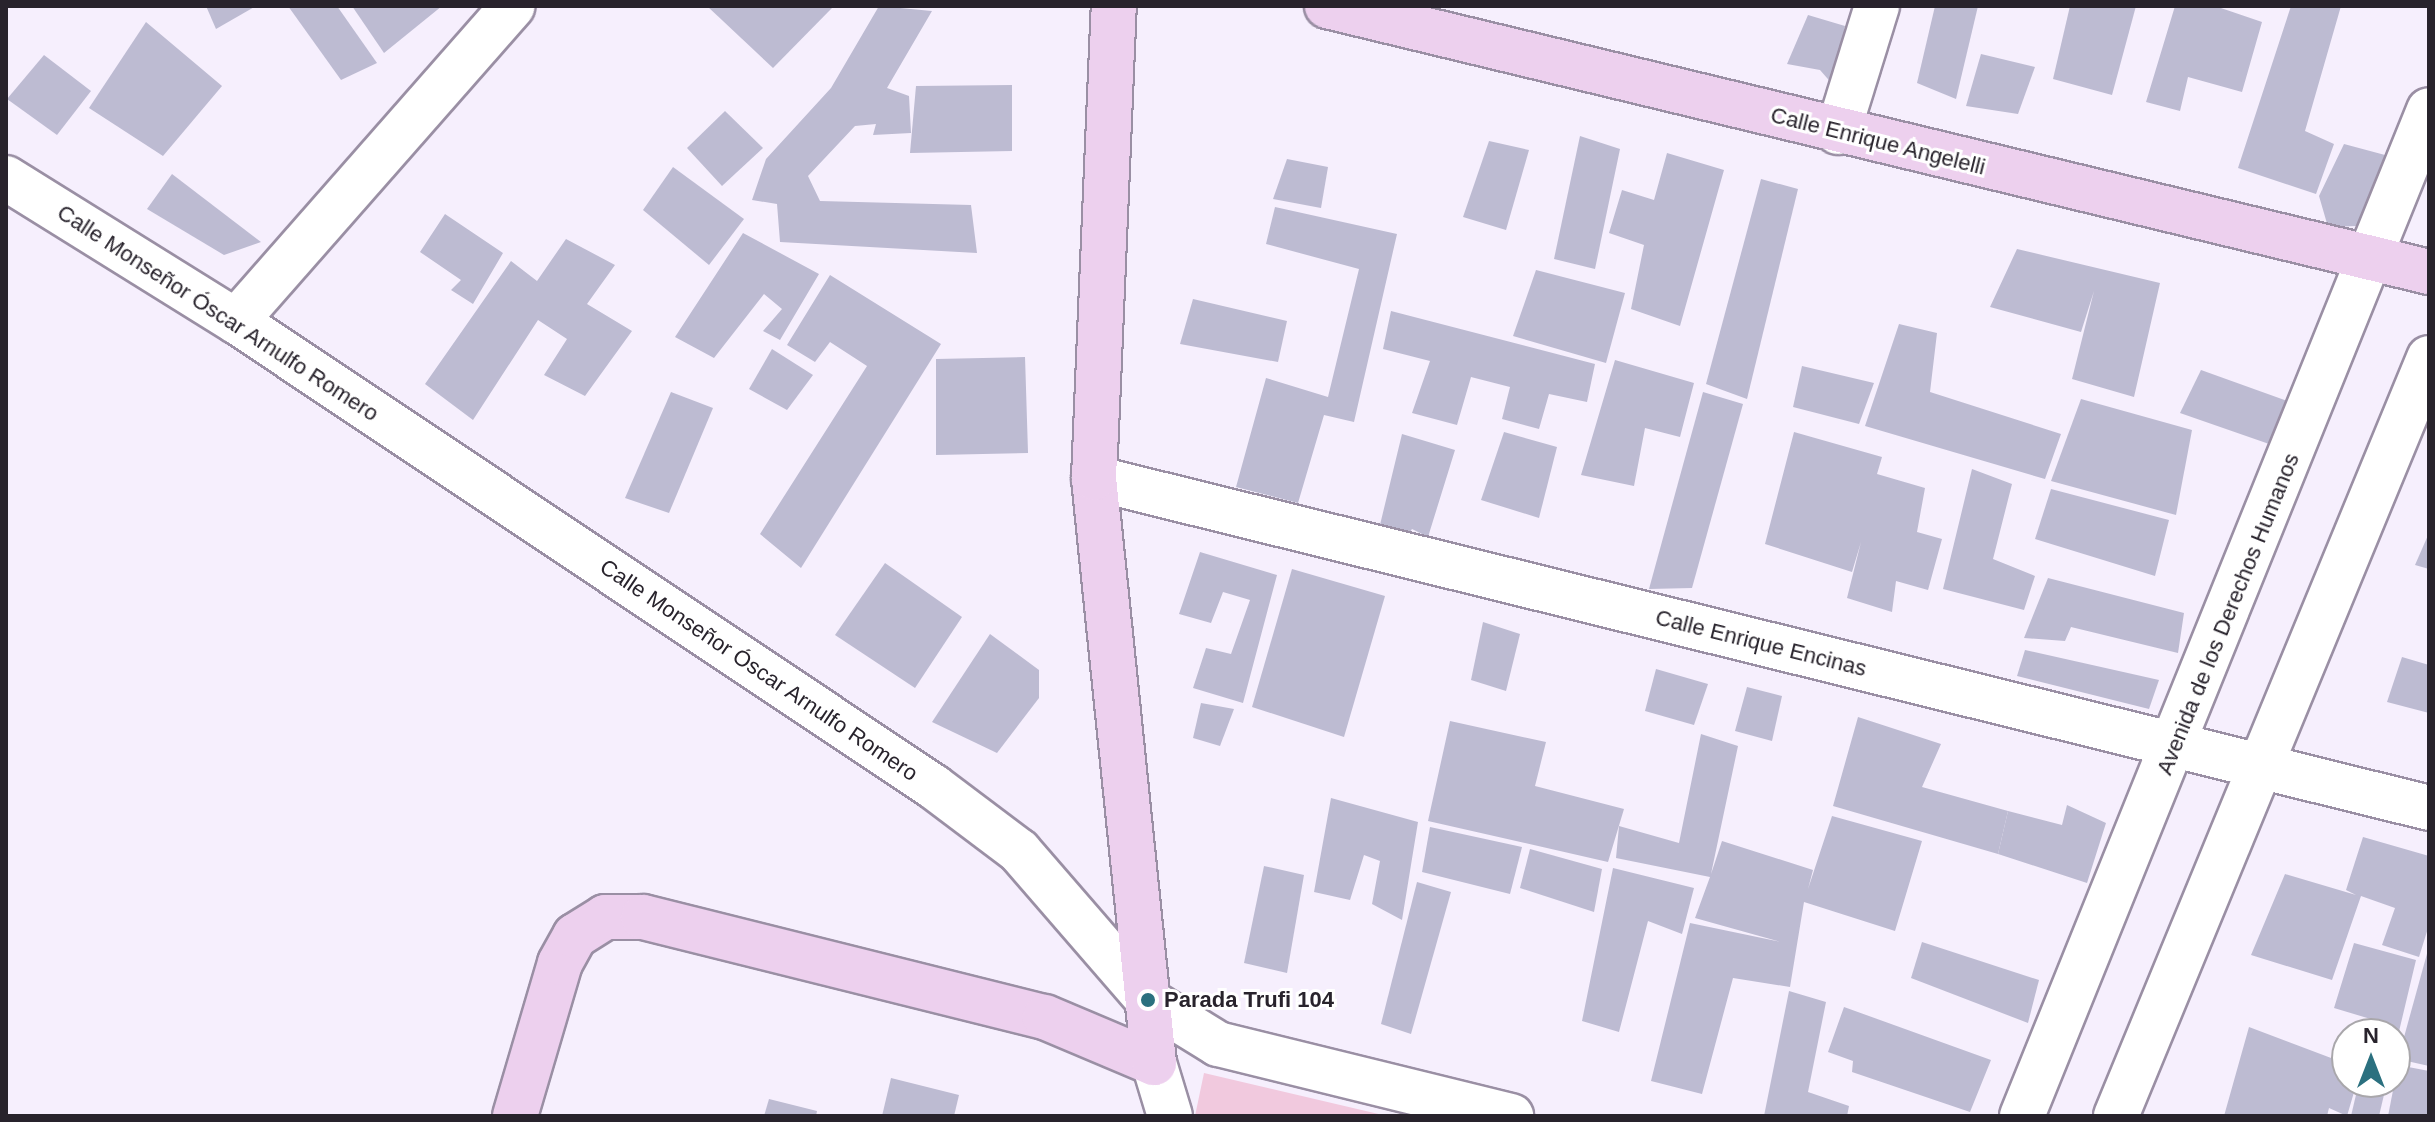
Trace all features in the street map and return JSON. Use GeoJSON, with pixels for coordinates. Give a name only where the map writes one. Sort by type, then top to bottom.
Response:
{"type":"FeatureCollection","features":[{"type":"Feature","properties":{"kind":"street"},"geometry":{"type":"LineString","coordinates":[[236,321],[513,6]]}},
{"type":"Feature","properties":{"kind":"street"},"geometry":{"type":"LineString","coordinates":[[1114,6],[1094,478],[1154,1063],[1170,1116]]}},
{"type":"Feature","properties":{"kind":"street","name":"Calle Enrique Angelelli"},"geometry":{"type":"LineString","coordinates":[[1327,6],[2369,262],[2429,272]]}},
{"type":"Feature","properties":{"kind":"street"},"geometry":{"type":"LineString","coordinates":[[1838,132],[1877,6]]}},
{"type":"Feature","properties":{"kind":"street","name":"Avenida de los Derechos Humanos"},"geometry":{"type":"LineString","coordinates":[[2022,1116],[2175,746],[2429,110]]}},
{"type":"Feature","properties":{"kind":"street","name":"Calle Monseñor Óscar Arnulfo Romero"},"geometry":{"type":"LineString","coordinates":[[6,178],[236,321],[934,787],[1019,851],[1150,1002],[1218,1044],[1511,1116]]}},
{"type":"Feature","properties":{"kind":"street"},"geometry":{"type":"LineString","coordinates":[[2116,1116],[2263,768],[2429,358]]}},
{"type":"Feature","properties":{"kind":"street","name":"Calle Enrique Encinas"},"geometry":{"type":"LineString","coordinates":[[1094,478],[2429,808]]}},
{"type":"Feature","properties":{"kind":"street"},"geometry":{"type":"LineString","coordinates":[[515,1116],[560,963],[575,936],[605,917],[643,917],[1045,1017],[1154,1063]]}},
{"type":"Feature","properties":{"kind":"shaded area"},"geometry":{"type":"Polygon","coordinates":[[[1204,1073],[1387,1116],[1195,1116],[1204,1073]]]}},
{"type":"Feature","properties":{"kind":"building"},"geometry":{"type":"Polygon","coordinates":[[[206,6],[256,6],[216,29],[206,6]]]}},
{"type":"Feature","properties":{"kind":"building"},"geometry":{"type":"Polygon","coordinates":[[[288,6],[337,6],[377,63],[341,80],[288,6]]]}},
{"type":"Feature","properties":{"kind":"building"},"geometry":{"type":"Polygon","coordinates":[[[352,6],[442,6],[384,53],[352,6]]]}},
{"type":"Feature","properties":{"kind":"building"},"geometry":{"type":"Polygon","coordinates":[[[707,6],[830,6],[832,8],[773,68],[707,6]]]}},
{"type":"Feature","properties":{"kind":"building"},"geometry":{"type":"Polygon","coordinates":[[[879,6],[932,11],[887,88],[909,96],[911,133],[873,135],[876,124],[855,126],[808,176],[820,201],[971,205],[977,253],[780,242],[777,204],[752,200],[766,159],[831,88],[879,6]]]}},
{"type":"Feature","properties":{"kind":"building"},"geometry":{"type":"Polygon","coordinates":[[[1935,6],[1978,6],[1956,99],[1917,83],[1935,6]]]}},
{"type":"Feature","properties":{"kind":"building"},"geometry":{"type":"Polygon","coordinates":[[[2070,6],[2136,6],[2112,95],[2053,79],[2070,6]]]}},
{"type":"Feature","properties":{"kind":"building"},"geometry":{"type":"Polygon","coordinates":[[[2175,6],[2215,6],[2262,22],[2242,92],[2188,77],[2180,111],[2146,102],[2175,6]]]}},
{"type":"Feature","properties":{"kind":"building"},"geometry":{"type":"Polygon","coordinates":[[[2291,6],[2341,6],[2305,131],[2334,144],[2316,194],[2238,168],[2291,6]]]}},
{"type":"Feature","properties":{"kind":"building"},"geometry":{"type":"Polygon","coordinates":[[[1808,15],[1845,26],[1834,86],[1820,70],[1787,64],[1808,15]]]}},
{"type":"Feature","properties":{"kind":"building"},"geometry":{"type":"Polygon","coordinates":[[[146,22],[222,86],[163,156],[89,108],[146,22]]]}},
{"type":"Feature","properties":{"kind":"building"},"geometry":{"type":"Polygon","coordinates":[[[1981,54],[2035,67],[2018,114],[1966,106],[1981,54]]]}},
{"type":"Feature","properties":{"kind":"building"},"geometry":{"type":"Polygon","coordinates":[[[44,55],[91,91],[57,135],[7,99],[44,55]]]}},
{"type":"Feature","properties":{"kind":"building"},"geometry":{"type":"Polygon","coordinates":[[[1012,85],[1012,151],[910,153],[916,86],[1012,85]]]}},
{"type":"Feature","properties":{"kind":"building"},"geometry":{"type":"Polygon","coordinates":[[[725,111],[763,148],[722,186],[687,148],[725,111]]]}},
{"type":"Feature","properties":{"kind":"building"},"geometry":{"type":"Polygon","coordinates":[[[1580,136],[1620,149],[1595,269],[1554,259],[1580,136]]]}},
{"type":"Feature","properties":{"kind":"building"},"geometry":{"type":"Polygon","coordinates":[[[1489,141],[1529,150],[1506,230],[1463,217],[1489,141]]]}},
{"type":"Feature","properties":{"kind":"building"},"geometry":{"type":"Polygon","coordinates":[[[2344,144],[2385,155],[2373,185],[2384,206],[2356,226],[2328,227],[2319,196],[2344,144]]]}},
{"type":"Feature","properties":{"kind":"building"},"geometry":{"type":"Polygon","coordinates":[[[1667,153],[1724,170],[1680,326],[1631,309],[1644,245],[1609,233],[1622,190],[1654,200],[1667,153]]]}},
{"type":"Feature","properties":{"kind":"building"},"geometry":{"type":"Polygon","coordinates":[[[1287,159],[1328,167],[1321,208],[1273,199],[1287,159]]]}},
{"type":"Feature","properties":{"kind":"building"},"geometry":{"type":"Polygon","coordinates":[[[673,167],[744,219],[709,265],[643,210],[673,167]]]}},
{"type":"Feature","properties":{"kind":"building"},"geometry":{"type":"Polygon","coordinates":[[[172,174],[261,242],[224,255],[147,209],[172,174]]]}},
{"type":"Feature","properties":{"kind":"building"},"geometry":{"type":"Polygon","coordinates":[[[1761,179],[1798,189],[1747,399],[1706,384],[1761,179]]]}},
{"type":"Feature","properties":{"kind":"building"},"geometry":{"type":"Polygon","coordinates":[[[1275,207],[1397,234],[1354,422],[1324,415],[1298,503],[1236,487],[1266,378],[1328,397],[1359,269],[1266,244],[1275,207]]]}},
{"type":"Feature","properties":{"kind":"building"},"geometry":{"type":"Polygon","coordinates":[[[445,214],[503,253],[473,304],[451,290],[461,280],[420,252],[445,214]]]}},
{"type":"Feature","properties":{"kind":"building"},"geometry":{"type":"Polygon","coordinates":[[[743,233],[819,274],[780,340],[763,331],[782,309],[764,294],[714,358],[675,337],[743,233]]]}},
{"type":"Feature","properties":{"kind":"building"},"geometry":{"type":"Polygon","coordinates":[[[566,239],[615,265],[587,304],[632,331],[585,396],[544,375],[567,339],[538,320],[473,420],[425,384],[511,261],[537,281],[566,239]]]}},
{"type":"Feature","properties":{"kind":"building"},"geometry":{"type":"Polygon","coordinates":[[[2017,249],[2160,283],[2134,397],[2072,379],[2094,291],[2081,332],[1990,307],[2017,249]]]}},
{"type":"Feature","properties":{"kind":"building"},"geometry":{"type":"Polygon","coordinates":[[[1536,270],[1625,293],[1606,363],[1513,336],[1536,270]]]}},
{"type":"Feature","properties":{"kind":"building"},"geometry":{"type":"Polygon","coordinates":[[[830,275],[941,344],[801,568],[760,534],[867,366],[830,342],[815,362],[787,345],[830,275]]]}},
{"type":"Feature","properties":{"kind":"building"},"geometry":{"type":"Polygon","coordinates":[[[1193,299],[1287,321],[1278,362],[1180,344],[1193,299]]]}},
{"type":"Feature","properties":{"kind":"building"},"geometry":{"type":"Polygon","coordinates":[[[1391,311],[1595,364],[1587,402],[1549,394],[1539,429],[1502,419],[1510,387],[1471,377],[1457,425],[1412,413],[1430,361],[1383,349],[1391,311]]]}},
{"type":"Feature","properties":{"kind":"building"},"geometry":{"type":"Polygon","coordinates":[[[1899,324],[1937,333],[1930,392],[2061,434],[2045,479],[1865,426],[1899,324]]]}},
{"type":"Feature","properties":{"kind":"building"},"geometry":{"type":"Polygon","coordinates":[[[772,349],[813,375],[787,410],[749,389],[772,349]]]}},
{"type":"Feature","properties":{"kind":"building"},"geometry":{"type":"Polygon","coordinates":[[[1025,357],[1028,453],[936,455],[936,359],[1025,357]]]}},
{"type":"Feature","properties":{"kind":"building"},"geometry":{"type":"Polygon","coordinates":[[[1615,360],[1694,383],[1680,437],[1645,428],[1634,486],[1581,475],[1615,360]]]}},
{"type":"Feature","properties":{"kind":"building"},"geometry":{"type":"Polygon","coordinates":[[[1802,366],[1874,383],[1859,424],[1793,407],[1802,366]]]}},
{"type":"Feature","properties":{"kind":"building"},"geometry":{"type":"Polygon","coordinates":[[[2201,370],[2290,402],[2272,445],[2180,413],[2201,370]]]}},
{"type":"Feature","properties":{"kind":"building"},"geometry":{"type":"Polygon","coordinates":[[[671,392],[713,408],[669,513],[625,498],[671,392]]]}},
{"type":"Feature","properties":{"kind":"building"},"geometry":{"type":"Polygon","coordinates":[[[1703,392],[1743,404],[1692,588],[1649,589],[1703,392]]]}},
{"type":"Feature","properties":{"kind":"building"},"geometry":{"type":"Polygon","coordinates":[[[2081,399],[2192,430],[2176,515],[2051,481],[2081,399]]]}},
{"type":"Feature","properties":{"kind":"building"},"geometry":{"type":"Polygon","coordinates":[[[1504,432],[1557,447],[1539,518],[1481,500],[1504,432]]]}},
{"type":"Feature","properties":{"kind":"building"},"geometry":{"type":"Polygon","coordinates":[[[1794,432],[1882,457],[1877,474],[1925,488],[1917,532],[1942,539],[1928,590],[1896,581],[1892,612],[1847,598],[1861,542],[1852,572],[1765,544],[1794,432]]]}},
{"type":"Feature","properties":{"kind":"building"},"geometry":{"type":"Polygon","coordinates":[[[1402,434],[1455,450],[1428,537],[1412,529],[1405,539],[1379,529],[1402,434]]]}},
{"type":"Feature","properties":{"kind":"building"},"geometry":{"type":"Polygon","coordinates":[[[1972,469],[2012,484],[1993,559],[2035,576],[2024,610],[1943,589],[1972,469]]]}},
{"type":"Feature","properties":{"kind":"building"},"geometry":{"type":"Polygon","coordinates":[[[2051,489],[2169,520],[2155,576],[2035,539],[2051,489]]]}},
{"type":"Feature","properties":{"kind":"building"},"geometry":{"type":"Polygon","coordinates":[[[2429,533],[2429,569],[2415,565],[2429,533]]]}},
{"type":"Feature","properties":{"kind":"building"},"geometry":{"type":"Polygon","coordinates":[[[1200,552],[1277,575],[1243,703],[1193,688],[1206,648],[1231,654],[1250,600],[1223,592],[1211,623],[1179,614],[1200,552]]]}},
{"type":"Feature","properties":{"kind":"building"},"geometry":{"type":"Polygon","coordinates":[[[885,563],[962,617],[915,688],[835,635],[885,563]]]}},
{"type":"Feature","properties":{"kind":"building"},"geometry":{"type":"Polygon","coordinates":[[[1292,569],[1385,596],[1344,737],[1252,707],[1292,569]]]}},
{"type":"Feature","properties":{"kind":"building"},"geometry":{"type":"Polygon","coordinates":[[[2048,578],[2184,613],[2178,653],[2071,627],[2065,641],[2024,638],[2048,578]]]}},
{"type":"Feature","properties":{"kind":"building"},"geometry":{"type":"Polygon","coordinates":[[[1483,622],[1520,634],[1506,691],[1471,680],[1483,622]]]}},
{"type":"Feature","properties":{"kind":"building"},"geometry":{"type":"Polygon","coordinates":[[[990,634],[1039,670],[1039,698],[997,753],[932,722],[990,634]]]}},
{"type":"Feature","properties":{"kind":"building"},"geometry":{"type":"Polygon","coordinates":[[[2025,650],[2159,680],[2149,709],[2017,676],[2025,650]]]}},
{"type":"Feature","properties":{"kind":"building"},"geometry":{"type":"Polygon","coordinates":[[[2402,657],[2429,665],[2429,713],[2387,702],[2402,657]]]}},
{"type":"Feature","properties":{"kind":"building"},"geometry":{"type":"Polygon","coordinates":[[[1656,669],[1708,684],[1694,725],[1645,711],[1656,669]]]}},
{"type":"Feature","properties":{"kind":"building"},"geometry":{"type":"Polygon","coordinates":[[[1747,687],[1782,696],[1772,741],[1735,731],[1747,687]]]}},
{"type":"Feature","properties":{"kind":"building"},"geometry":{"type":"Polygon","coordinates":[[[1201,703],[1234,709],[1220,746],[1193,738],[1201,703]]]}},
{"type":"Feature","properties":{"kind":"building"},"geometry":{"type":"Polygon","coordinates":[[[1858,717],[1941,744],[1922,787],[2008,811],[1998,854],[1833,806],[1858,717]]]}},
{"type":"Feature","properties":{"kind":"building"},"geometry":{"type":"Polygon","coordinates":[[[1450,721],[1546,742],[1535,786],[1624,809],[1608,862],[1428,821],[1450,721]]]}},
{"type":"Feature","properties":{"kind":"building"},"geometry":{"type":"Polygon","coordinates":[[[1701,734],[1738,746],[1711,874],[1722,841],[1813,870],[1808,889],[1832,816],[1922,841],[1895,931],[1804,902],[1790,987],[1733,978],[1702,1094],[1651,1081],[1690,923],[1781,942],[1695,918],[1710,877],[1616,858],[1619,826],[1679,843],[1701,734]]]}},
{"type":"Feature","properties":{"kind":"building"},"geometry":{"type":"Polygon","coordinates":[[[1331,798],[1418,822],[1402,920],[1372,904],[1380,861],[1364,855],[1350,900],[1314,892],[1331,798]]]}},
{"type":"Feature","properties":{"kind":"building"},"geometry":{"type":"Polygon","coordinates":[[[2067,805],[2106,823],[2087,883],[1998,854],[2008,811],[2062,825],[2067,805]]]}},
{"type":"Feature","properties":{"kind":"building"},"geometry":{"type":"Polygon","coordinates":[[[1430,827],[1522,847],[1510,894],[1422,872],[1430,827]]]}},
{"type":"Feature","properties":{"kind":"building"},"geometry":{"type":"Polygon","coordinates":[[[2363,837],[2429,856],[2429,925],[2419,957],[2382,945],[2395,908],[2361,896],[2332,980],[2251,955],[2285,874],[2356,895],[2346,890],[2363,837]]]}},
{"type":"Feature","properties":{"kind":"building"},"geometry":{"type":"Polygon","coordinates":[[[1530,849],[1602,869],[1594,912],[1520,888],[1530,849]]]}},
{"type":"Feature","properties":{"kind":"building"},"geometry":{"type":"Polygon","coordinates":[[[1264,866],[1304,875],[1287,973],[1244,963],[1264,866]]]}},
{"type":"Feature","properties":{"kind":"building"},"geometry":{"type":"Polygon","coordinates":[[[1613,868],[1694,888],[1682,934],[1648,921],[1619,1032],[1582,1021],[1613,868]]]}},
{"type":"Feature","properties":{"kind":"building"},"geometry":{"type":"Polygon","coordinates":[[[1417,882],[1451,892],[1411,1034],[1381,1024],[1417,882]]]}},
{"type":"Feature","properties":{"kind":"building"},"geometry":{"type":"Polygon","coordinates":[[[1922,942],[2039,980],[2028,1023],[1911,978],[1922,942]]]}},
{"type":"Feature","properties":{"kind":"building"},"geometry":{"type":"Polygon","coordinates":[[[2354,943],[2416,960],[2402,1018],[2367,1018],[2334,1008],[2354,943]]]}},
{"type":"Feature","properties":{"kind":"building"},"geometry":{"type":"Polygon","coordinates":[[[2428,950],[2429,1066],[2411,1062],[2409,1018],[2428,950]]]}},
{"type":"Feature","properties":{"kind":"building"},"geometry":{"type":"Polygon","coordinates":[[[1789,991],[1826,1002],[1808,1092],[1849,1106],[1847,1116],[1764,1116],[1789,991]]]}},
{"type":"Feature","properties":{"kind":"building"},"geometry":{"type":"Polygon","coordinates":[[[1844,1007],[1991,1060],[1970,1112],[1852,1072],[1853,1061],[1828,1052],[1844,1007]]]}},
{"type":"Feature","properties":{"kind":"building"},"geometry":{"type":"Polygon","coordinates":[[[2249,1027],[2331,1058],[2331,1098],[2352,1098],[2347,1116],[2329,1108],[2327,1116],[2224,1116],[2249,1027]]]}},
{"type":"Feature","properties":{"kind":"building"},"geometry":{"type":"Polygon","coordinates":[[[2411,1068],[2429,1071],[2429,1116],[2388,1116],[2392,1098],[2411,1098],[2411,1068]]]}},
{"type":"Feature","properties":{"kind":"building"},"geometry":{"type":"Polygon","coordinates":[[[891,1078],[959,1095],[954,1116],[882,1116],[891,1078]]]}},
{"type":"Feature","properties":{"kind":"building"},"geometry":{"type":"Polygon","coordinates":[[[2355,1098],[2383,1098],[2379,1116],[2351,1116],[2355,1098]]]}},
{"type":"Feature","properties":{"kind":"building"},"geometry":{"type":"Polygon","coordinates":[[[769,1099],[817,1111],[816,1116],[764,1116],[769,1099]]]}},
{"type":"Feature","properties":{"kind":"place","name":"Parada Trufi 104"},"geometry":{"type":"Point","coordinates":[1148,1000]}}]}
